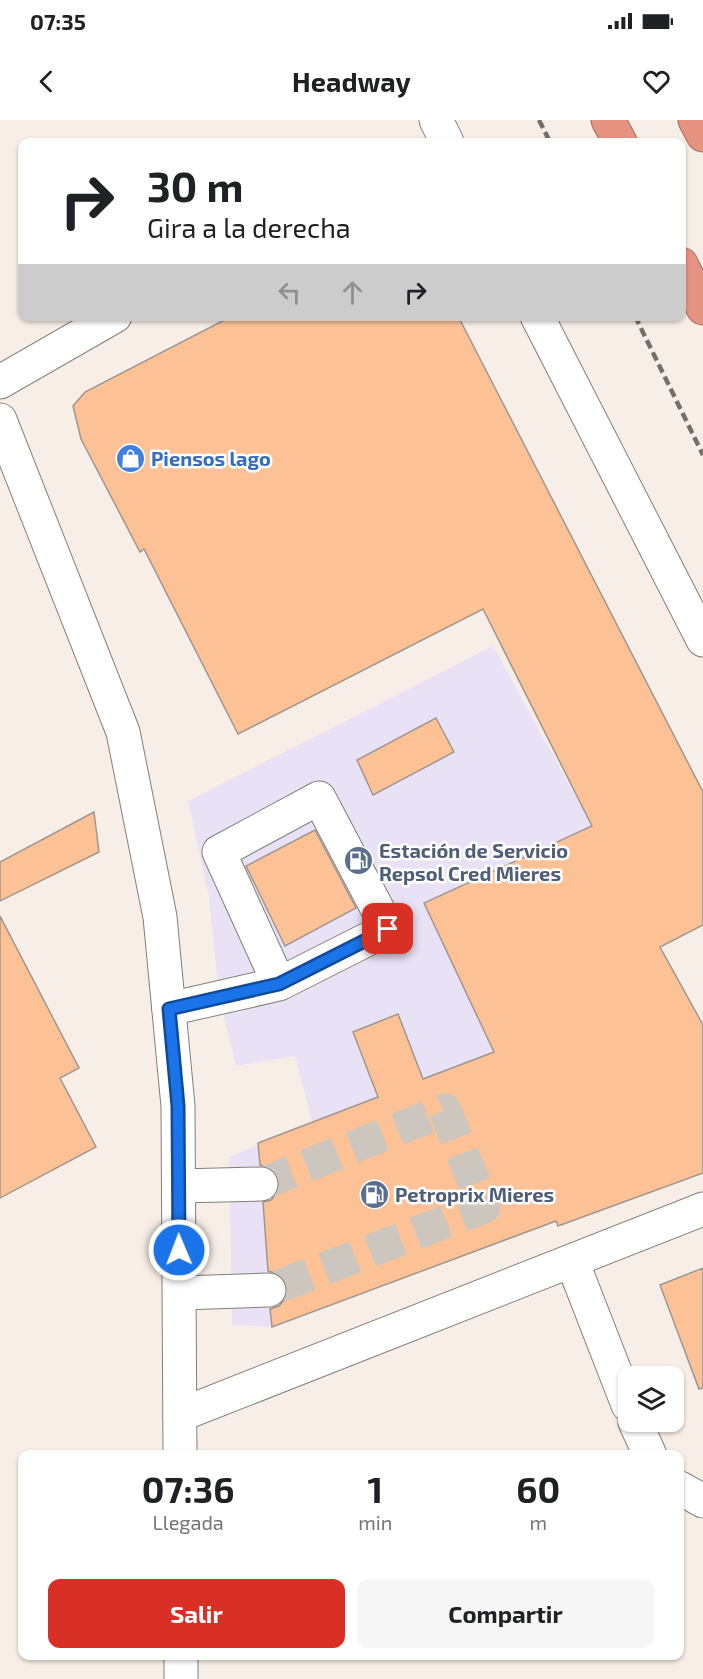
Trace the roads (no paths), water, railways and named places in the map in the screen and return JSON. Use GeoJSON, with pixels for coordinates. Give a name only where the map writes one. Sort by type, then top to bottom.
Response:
{"type":"FeatureCollection","features":[{"type":"Feature","properties":{"kind":"highway"},"geometry":{"type":"LineString","coordinates":[[609,120],[618,138]]}},
{"type":"Feature","properties":{"kind":"highway"},"geometry":{"type":"LineString","coordinates":[[695,120],[703,135]]}},
{"type":"Feature","properties":{"kind":"highway"},"geometry":{"type":"LineString","coordinates":[[686,274],[703,308]]}},
{"type":"Feature","properties":{"kind":"street"},"geometry":{"type":"LineString","coordinates":[[0,382],[106,321]]}},
{"type":"Feature","properties":{"kind":"street"},"geometry":{"type":"LineString","coordinates":[[540,321],[703,640]]}},
{"type":"Feature","properties":{"kind":"street"},"geometry":{"type":"LineString","coordinates":[[0,420],[123,732],[160,917],[178,1106],[180,1450]]}},
{"type":"Feature","properties":{"kind":"street"},"geometry":{"type":"LineString","coordinates":[[169,1009],[279,984],[388,929],[319,798],[219,852],[279,984]]}},
{"type":"Feature","properties":{"kind":"street"},"geometry":{"type":"LineString","coordinates":[[179,1186],[261,1184]]}},
{"type":"Feature","properties":{"kind":"street"},"geometry":{"type":"LineString","coordinates":[[180,1416],[703,1209]]}},
{"type":"Feature","properties":{"kind":"street"},"geometry":{"type":"LineString","coordinates":[[572,1261],[618,1379]]}},
{"type":"Feature","properties":{"kind":"street"},"geometry":{"type":"LineString","coordinates":[[180,1293],[269,1290]]}},
{"type":"Feature","properties":{"kind":"street"},"geometry":{"type":"LineString","coordinates":[[640,1432],[648,1450]]}},
{"type":"Feature","properties":{"kind":"street"},"geometry":{"type":"LineString","coordinates":[[684,1490],[703,1501]]}},
{"type":"Feature","properties":{"kind":"street"},"geometry":{"type":"LineString","coordinates":[[181,1660],[181,1679]]}},
{"type":"Feature","properties":{"kind":"tunnel"},"geometry":{"type":"LineString","coordinates":[[261,1184],[445,1110],[484,1207],[269,1290]]}},
{"type":"Feature","properties":{"kind":"railway"},"geometry":{"type":"LineString","coordinates":[[539,120],[548,138]]}},
{"type":"Feature","properties":{"kind":"railway"},"geometry":{"type":"LineString","coordinates":[[637,321],[703,455]]}},
{"type":"Feature","properties":{"kind":"place","name":"Piensos lago"},"geometry":{"type":"Point","coordinates":[130,458]}},
{"type":"Feature","properties":{"kind":"place","name":"Estación de Servicio Repsol Cred Mieres"},"geometry":{"type":"Point","coordinates":[358,861]}},
{"type":"Feature","properties":{"kind":"place","name":"Petroprix Mieres"},"geometry":{"type":"Point","coordinates":[374,1194]}}]}
